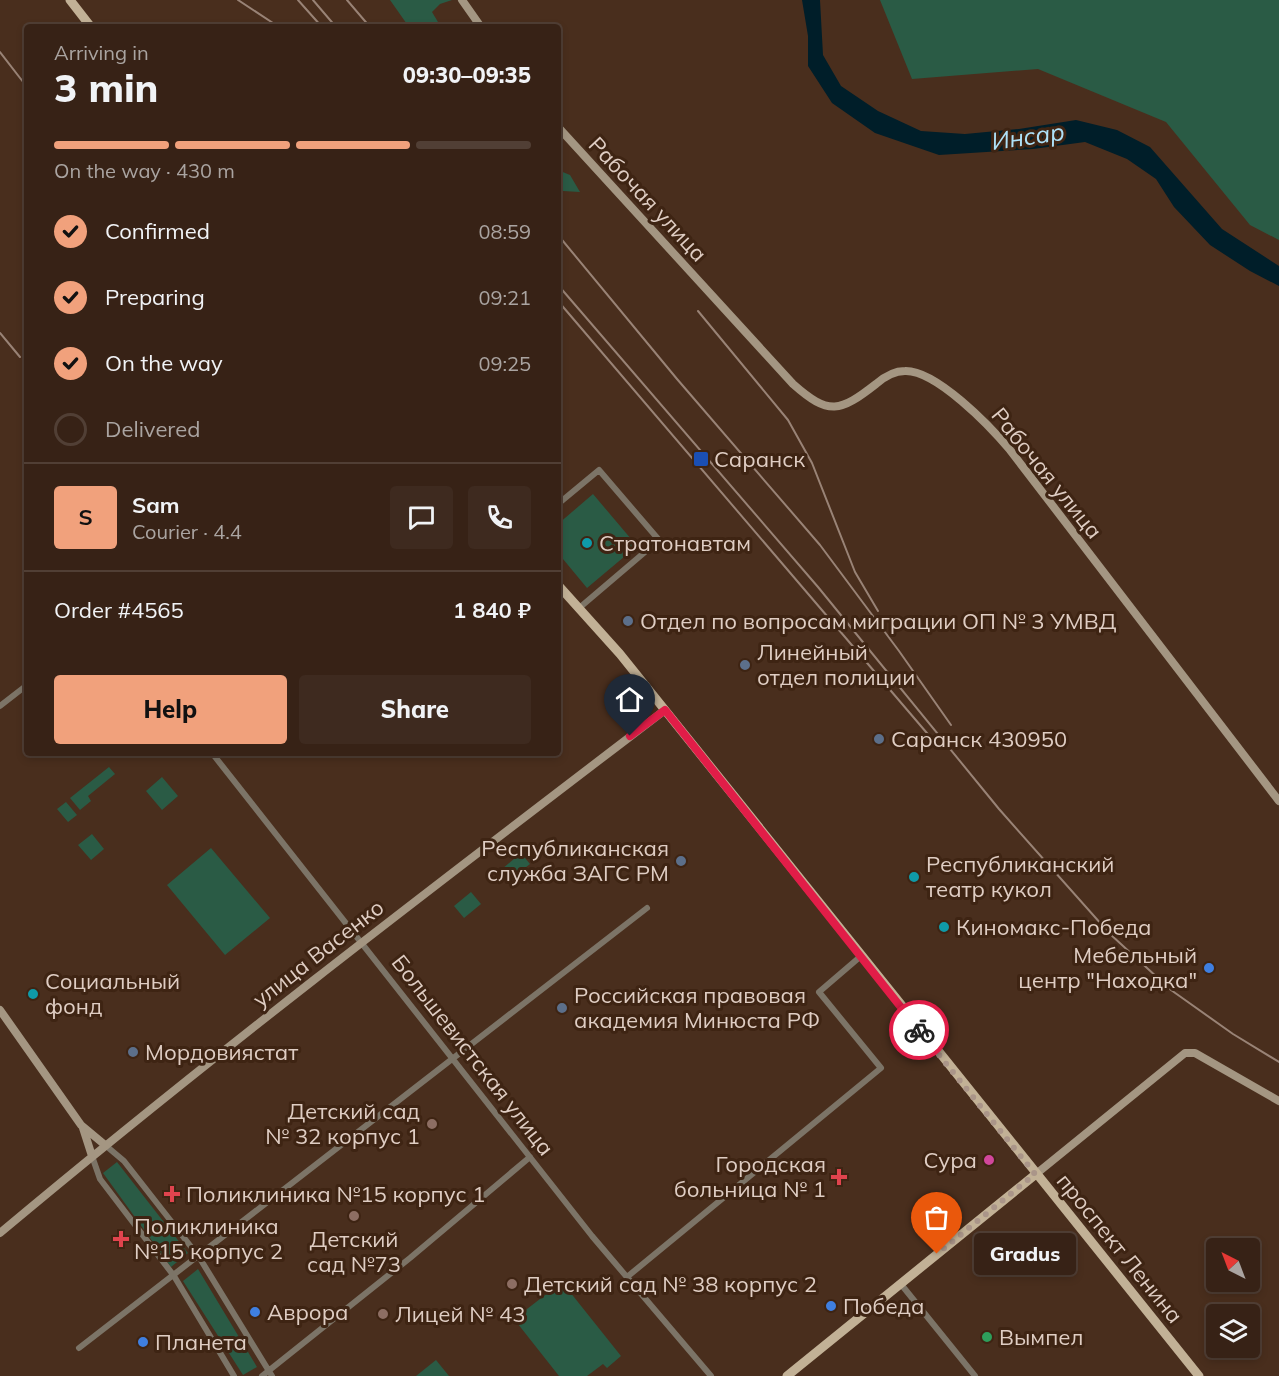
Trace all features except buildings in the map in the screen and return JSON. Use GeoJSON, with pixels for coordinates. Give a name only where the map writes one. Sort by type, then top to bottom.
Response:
{"type":"FeatureCollection","features":[{"type":"Feature","properties":{"kind":"main road"},"geometry":{"type":"LineString","coordinates":[[70,0],[90,24]]}},
{"type":"Feature","properties":{"kind":"main road","name":"проспект Ленина"},"geometry":{"type":"LineString","coordinates":[[561,589],[620,654],[1199,1376]]}},
{"type":"Feature","properties":{"kind":"main road"},"geometry":{"type":"LineString","coordinates":[[787,1376],[1035,1174]]}},
{"type":"Feature","properties":{"kind":"street"},"geometry":{"type":"LineString","coordinates":[[462,0],[479,24]]}},
{"type":"Feature","properties":{"kind":"street","name":"Рабочая улица"},"geometry":{"type":"LineString","coordinates":[[561,131],[793,384],[816,402],[835,407],[848,405],[885,377],[902,370],[920,373],[971,409],[1010,450],[1279,801]]}},
{"type":"Feature","properties":{"kind":"street"},"geometry":{"type":"LineString","coordinates":[[561,502],[599,470],[659,540],[578,609]]}},
{"type":"Feature","properties":{"kind":"street"},"geometry":{"type":"LineString","coordinates":[[0,706],[24,687]]}},
{"type":"Feature","properties":{"kind":"street","name":"улица Васенко"},"geometry":{"type":"LineString","coordinates":[[0,1233],[105,1145],[361,942],[665,710]]}},
{"type":"Feature","properties":{"kind":"street","name":"Большевистская улица"},"geometry":{"type":"LineString","coordinates":[[214,756],[530,1157],[711,1376]]}},
{"type":"Feature","properties":{"kind":"street"},"geometry":{"type":"LineString","coordinates":[[79,1348],[647,908]]}},
{"type":"Feature","properties":{"kind":"street"},"geometry":{"type":"LineString","coordinates":[[627,1277],[881,1068],[819,992],[861,956]]}},
{"type":"Feature","properties":{"kind":"street"},"geometry":{"type":"LineString","coordinates":[[0,1010],[81,1125],[124,1161],[199,1257],[270,1374]]}},
{"type":"Feature","properties":{"kind":"street"},"geometry":{"type":"LineString","coordinates":[[1035,1174],[1185,1053],[1195,1053],[1279,1101]]}},
{"type":"Feature","properties":{"kind":"street"},"geometry":{"type":"LineString","coordinates":[[81,1125],[100,1179],[174,1276],[234,1376]]}},
{"type":"Feature","properties":{"kind":"street"},"geometry":{"type":"LineString","coordinates":[[262,1376],[270,1374],[530,1157]]}},
{"type":"Feature","properties":{"kind":"street"},"geometry":{"type":"LineString","coordinates":[[900,1283],[975,1376]]}},
{"type":"Feature","properties":{"kind":"green space"},"geometry":{"type":"Polygon","coordinates":[[[390,0],[452,0],[440,4],[432,12],[439,24],[407,24],[390,0]]]}},
{"type":"Feature","properties":{"kind":"green space"},"geometry":{"type":"Polygon","coordinates":[[[880,0],[1279,0],[1279,240],[1250,225],[1166,122],[1038,69],[912,79],[880,0]]]}},
{"type":"Feature","properties":{"kind":"green space"},"geometry":{"type":"Polygon","coordinates":[[[561,171],[570,175],[580,192],[563,191],[561,171]]]}},
{"type":"Feature","properties":{"kind":"green space"},"geometry":{"type":"Polygon","coordinates":[[[593,494],[637,546],[587,588],[561,557],[561,521],[593,494]]]}},
{"type":"Feature","properties":{"kind":"green space"},"geometry":{"type":"Polygon","coordinates":[[[109,767],[115,774],[88,796],[91,801],[80,810],[70,798],[109,767]]]}},
{"type":"Feature","properties":{"kind":"green space"},"geometry":{"type":"Polygon","coordinates":[[[162,777],[178,796],[162,810],[146,791],[162,777]]]}},
{"type":"Feature","properties":{"kind":"green space"},"geometry":{"type":"Polygon","coordinates":[[[66,802],[77,815],[68,822],[57,809],[66,802]]]}},
{"type":"Feature","properties":{"kind":"green space"},"geometry":{"type":"Polygon","coordinates":[[[92,834],[104,849],[91,860],[78,845],[92,834]]]}},
{"type":"Feature","properties":{"kind":"green space"},"geometry":{"type":"Polygon","coordinates":[[[211,848],[270,918],[225,955],[167,885],[211,848]]]}},
{"type":"Feature","properties":{"kind":"green space"},"geometry":{"type":"Polygon","coordinates":[[[521,853],[530,864],[511,879],[502,869],[521,853]]]}},
{"type":"Feature","properties":{"kind":"green space"},"geometry":{"type":"Polygon","coordinates":[[[471,892],[481,904],[464,918],[454,906],[471,892]]]}},
{"type":"Feature","properties":{"kind":"green space"},"geometry":{"type":"Polygon","coordinates":[[[117,1162],[188,1253],[171,1267],[103,1173],[117,1162]]]}},
{"type":"Feature","properties":{"kind":"green space"},"geometry":{"type":"Polygon","coordinates":[[[198,1269],[257,1367],[243,1375],[183,1281],[198,1269]]]}},
{"type":"Feature","properties":{"kind":"green space"},"geometry":{"type":"Polygon","coordinates":[[[562,1282],[621,1356],[607,1368],[603,1364],[587,1376],[559,1376],[514,1319],[562,1282]]]}},
{"type":"Feature","properties":{"kind":"green space"},"geometry":{"type":"Polygon","coordinates":[[[436,1360],[449,1376],[416,1376],[436,1360]]]}},
{"type":"Feature","properties":{"kind":"water","name":"Инсар"},"geometry":{"type":"Polygon","coordinates":[[[802,0],[820,0],[823,55],[841,86],[878,111],[921,131],[965,134],[1076,120],[1117,130],[1150,147],[1222,229],[1279,266],[1279,286],[1250,271],[1210,245],[1174,207],[1156,179],[1127,159],[1085,142],[1033,149],[939,155],[875,133],[832,103],[808,66],[808,36],[802,0]]]}},
{"type":"Feature","properties":{"kind":"railway"},"geometry":{"type":"LineString","coordinates":[[238,0],[274,24]]}},
{"type":"Feature","properties":{"kind":"railway"},"geometry":{"type":"LineString","coordinates":[[298,0],[319,24]]}},
{"type":"Feature","properties":{"kind":"railway"},"geometry":{"type":"LineString","coordinates":[[313,0],[333,24]]}},
{"type":"Feature","properties":{"kind":"railway"},"geometry":{"type":"LineString","coordinates":[[347,0],[367,24]]}},
{"type":"Feature","properties":{"kind":"railway"},"geometry":{"type":"LineString","coordinates":[[0,52],[24,83]]}},
{"type":"Feature","properties":{"kind":"railway"},"geometry":{"type":"LineString","coordinates":[[561,239],[677,379],[820,545],[951,725]]}},
{"type":"Feature","properties":{"kind":"railway"},"geometry":{"type":"LineString","coordinates":[[561,288],[818,587],[999,809],[1110,934],[1171,990],[1233,1034],[1279,1062]]}},
{"type":"Feature","properties":{"kind":"railway"},"geometry":{"type":"LineString","coordinates":[[561,305],[932,739]]}},
{"type":"Feature","properties":{"kind":"railway"},"geometry":{"type":"LineString","coordinates":[[698,311],[788,420],[812,463],[855,572],[878,611]]}},
{"type":"Feature","properties":{"kind":"railway"},"geometry":{"type":"LineString","coordinates":[[0,333],[20,357]]}},
{"type":"Feature","properties":{"kind":"way so far"},"geometry":{"type":"LineString","coordinates":[[919,1030],[1035,1174],[937,1254]]}},
{"type":"Feature","properties":{"kind":"place","name":"Саранск"},"geometry":{"type":"Point","coordinates":[701,459]}},
{"type":"Feature","properties":{"kind":"place","name":"Стратонавтам"},"geometry":{"type":"Point","coordinates":[587,543]}},
{"type":"Feature","properties":{"kind":"place","name":"Отдел по вопросам миграции ОП № 3 УМВД"},"geometry":{"type":"Point","coordinates":[628,621]}},
{"type":"Feature","properties":{"kind":"place","name":"Линейный отдел полиции"},"geometry":{"type":"Point","coordinates":[745,665]}},
{"type":"Feature","properties":{"kind":"place","name":"Саранск 430950"},"geometry":{"type":"Point","coordinates":[879,739]}},
{"type":"Feature","properties":{"kind":"place","name":"Республиканская служба ЗАГС РМ"},"geometry":{"type":"Point","coordinates":[681,861]}},
{"type":"Feature","properties":{"kind":"place","name":"Республиканский театр кукол"},"geometry":{"type":"Point","coordinates":[914,877]}},
{"type":"Feature","properties":{"kind":"place","name":"Киномакс-Победа"},"geometry":{"type":"Point","coordinates":[944,927]}},
{"type":"Feature","properties":{"kind":"place","name":"Мебельный центр \"Находка\""},"geometry":{"type":"Point","coordinates":[1209,968]}},
{"type":"Feature","properties":{"kind":"place","name":"Социальный фонд"},"geometry":{"type":"Point","coordinates":[33,994]}},
{"type":"Feature","properties":{"kind":"place","name":"Российская правовая академия Минюста РФ"},"geometry":{"type":"Point","coordinates":[562,1008]}},
{"type":"Feature","properties":{"kind":"place","name":"Мордовиястат"},"geometry":{"type":"Point","coordinates":[133,1052]}},
{"type":"Feature","properties":{"kind":"place","name":"Детский сад № 32 корпус 1"},"geometry":{"type":"Point","coordinates":[432,1124]}},
{"type":"Feature","properties":{"kind":"place","name":"Сура"},"geometry":{"type":"Point","coordinates":[989,1160]}},
{"type":"Feature","properties":{"kind":"place","name":"Городская больница № 1"},"geometry":{"type":"Point","coordinates":[839,1177]}},
{"type":"Feature","properties":{"kind":"place","name":"Поликлиника №15 корпус 1"},"geometry":{"type":"Point","coordinates":[172,1194]}},
{"type":"Feature","properties":{"kind":"place","name":"Детский сад №73"},"geometry":{"type":"Point","coordinates":[354,1216]}},
{"type":"Feature","properties":{"kind":"place","name":"Поликлиника №15 корпус 2"},"geometry":{"type":"Point","coordinates":[121,1239]}},
{"type":"Feature","properties":{"kind":"place","name":"Gradus"},"geometry":{"type":"Point","coordinates":[937,1254]}},
{"type":"Feature","properties":{"kind":"place","name":"Детский сад № 38 корпус 2"},"geometry":{"type":"Point","coordinates":[512,1284]}},
{"type":"Feature","properties":{"kind":"place","name":"Победа"},"geometry":{"type":"Point","coordinates":[831,1306]}},
{"type":"Feature","properties":{"kind":"place","name":"Аврора"},"geometry":{"type":"Point","coordinates":[255,1312]}},
{"type":"Feature","properties":{"kind":"place","name":"Лицей № 43"},"geometry":{"type":"Point","coordinates":[383,1314]}},
{"type":"Feature","properties":{"kind":"place","name":"Вымпел"},"geometry":{"type":"Point","coordinates":[987,1337]}},
{"type":"Feature","properties":{"kind":"place","name":"Планета"},"geometry":{"type":"Point","coordinates":[143,1342]}},
{"type":"Feature","properties":{"kind":"route"},"geometry":{"type":"LineString","coordinates":[[630,736],[665,710],[919,1030]]}}]}
